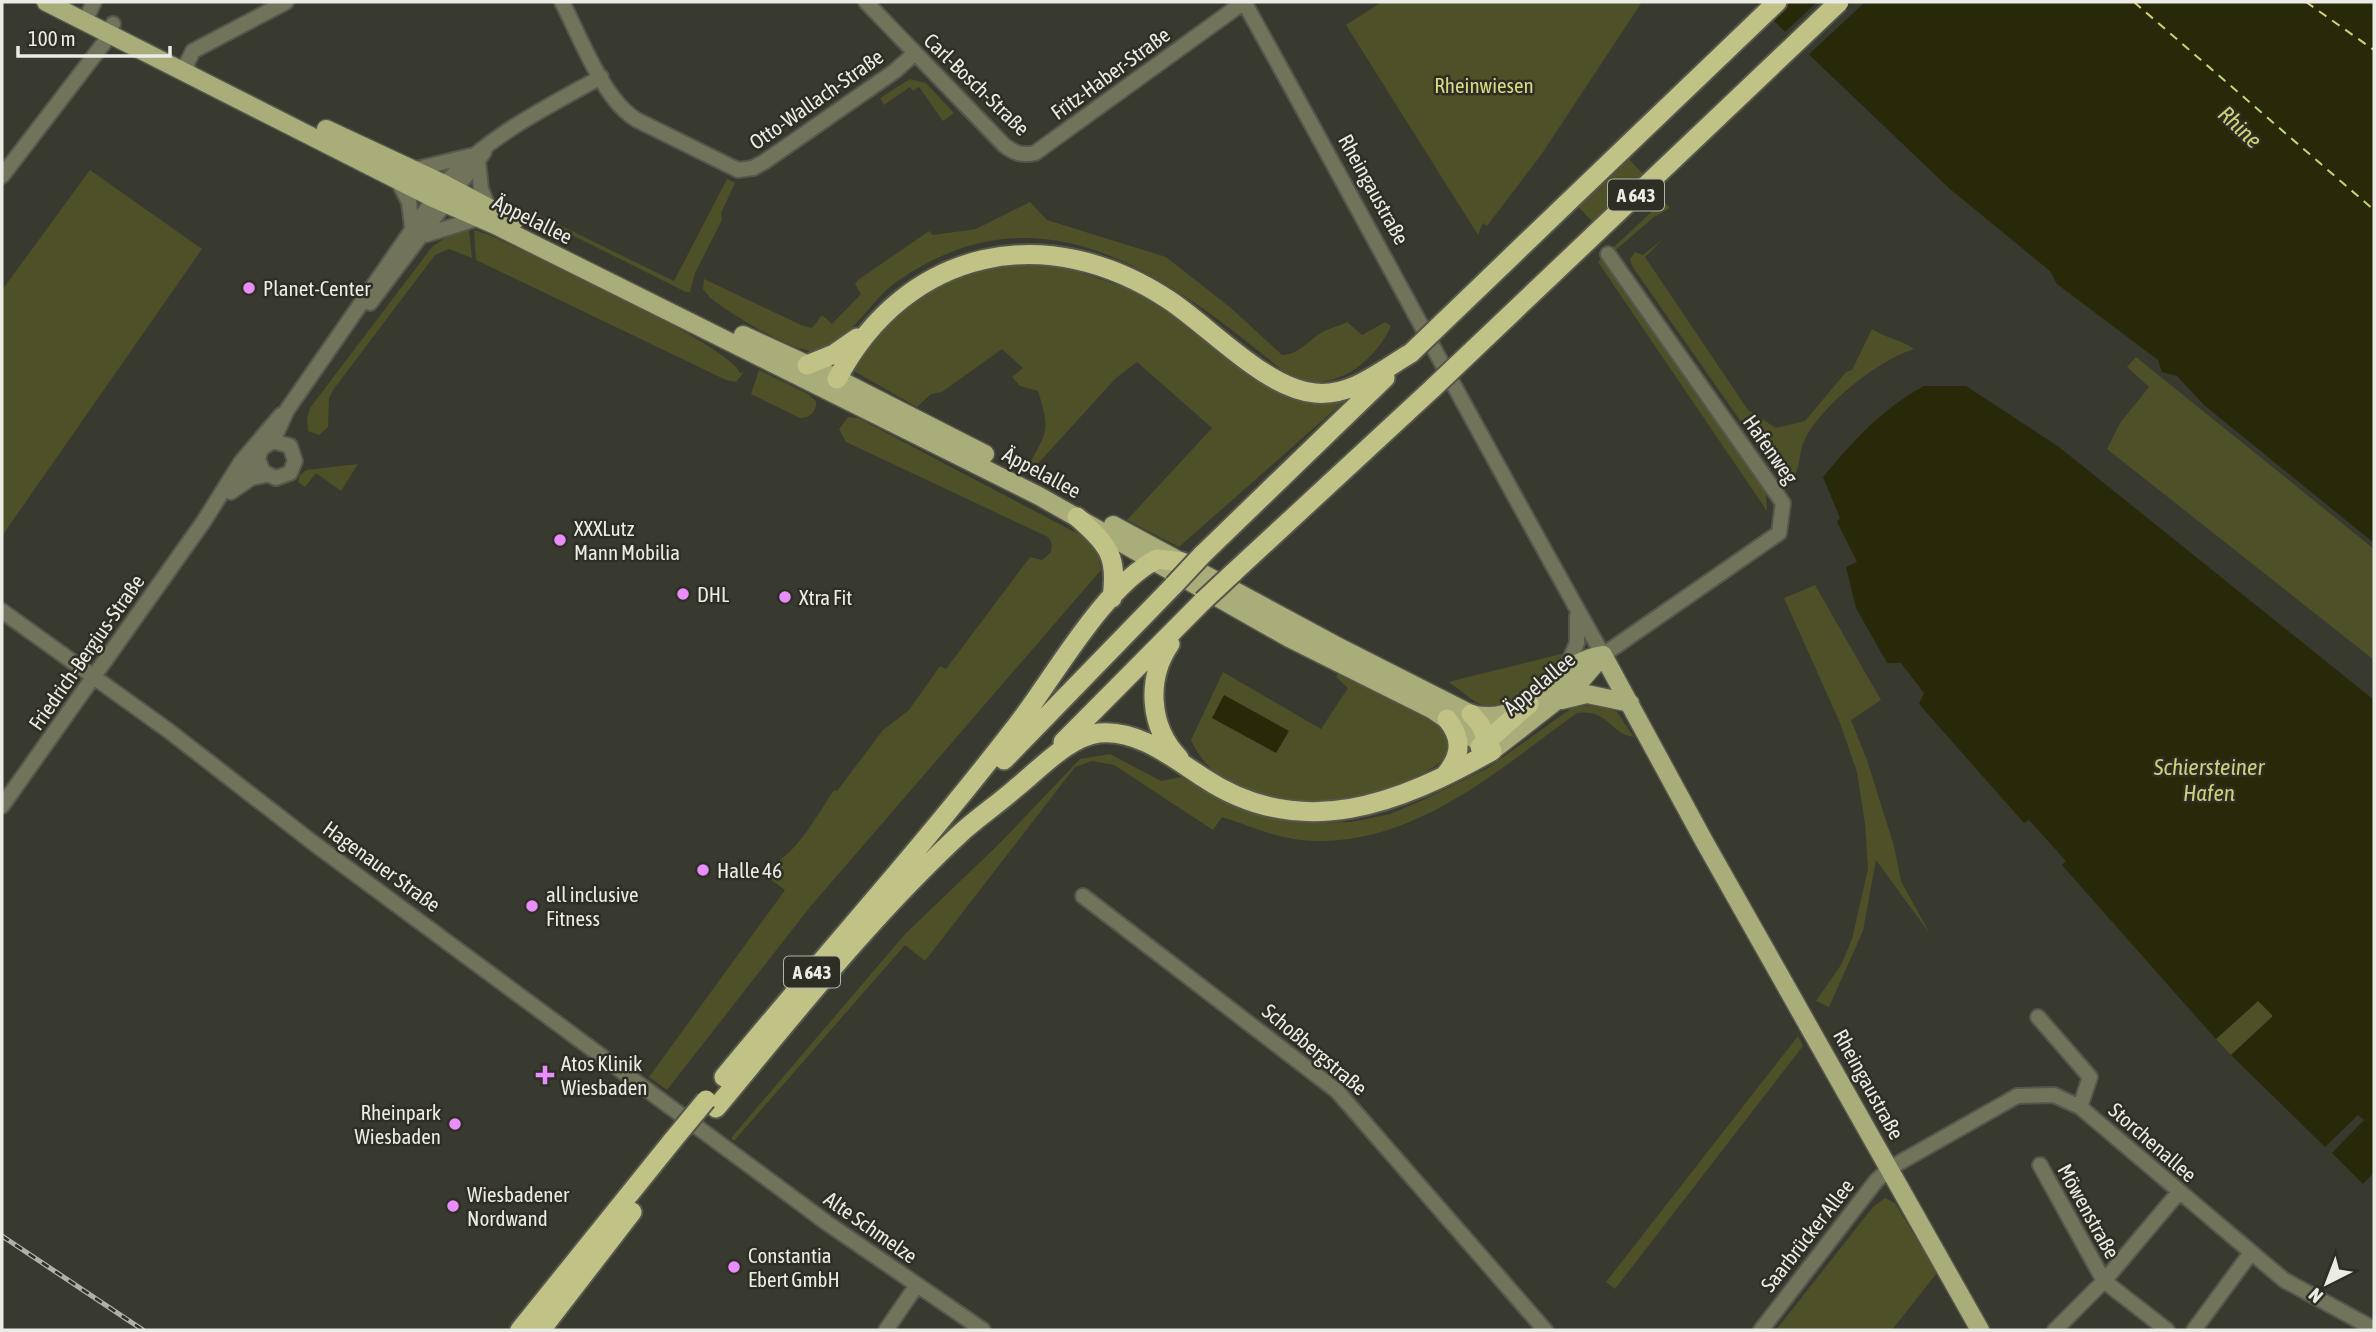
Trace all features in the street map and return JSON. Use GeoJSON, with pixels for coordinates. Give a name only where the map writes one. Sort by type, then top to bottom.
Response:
{"type":"FeatureCollection","features":[{"type":"Feature","properties":{"kind":"highway","name":"A 643"},"geometry":{"type":"LineString","coordinates":[[520,1330],[678,1144],[920,847],[1202,555],[1777,2]]}},
{"type":"Feature","properties":{"kind":"highway","name":"A 643"},"geometry":{"type":"LineString","coordinates":[[711,1104],[921,872],[982,814],[1023,782],[1203,601],[1433,388],[1839,2]]}},
{"type":"Feature","properties":{"kind":"highway"},"geometry":{"type":"LineString","coordinates":[[807,365],[834,354],[866,331],[910,292],[953,267],[994,257],[1035,254],[1082,260],[1147,287],[1188,313],[1264,371],[1307,392],[1327,394],[1350,388],[1411,353]]}},
{"type":"Feature","properties":{"kind":"highway"},"geometry":{"type":"LineString","coordinates":[[834,385],[866,331]]}},
{"type":"Feature","properties":{"kind":"highway"},"geometry":{"type":"LineString","coordinates":[[1077,517],[1111,555],[1114,564],[1112,598]]}},
{"type":"Feature","properties":{"kind":"highway"},"geometry":{"type":"LineString","coordinates":[[920,847],[1018,725],[1126,581],[1163,558],[1182,562]]}},
{"type":"Feature","properties":{"kind":"highway"},"geometry":{"type":"LineString","coordinates":[[1185,764],[1162,732],[1154,706],[1153,683],[1167,649],[1203,601]]}},
{"type":"Feature","properties":{"kind":"highway"},"geometry":{"type":"LineString","coordinates":[[1023,782],[1073,743],[1103,733],[1133,737],[1185,764],[1205,779],[1255,802],[1309,811],[1374,805],[1413,792],[1461,766],[1529,704]]}},
{"type":"Feature","properties":{"kind":"highway"},"geometry":{"type":"LineString","coordinates":[[1471,714],[1487,745]]}},
{"type":"Feature","properties":{"kind":"highway"},"geometry":{"type":"LineString","coordinates":[[1444,776],[1455,760],[1459,745],[1457,733],[1447,719]]}},
{"type":"Feature","properties":{"kind":"highway","name":"A 643"},"geometry":{"type":"LineString","coordinates":[[541,1330],[678,1144]]}},
{"type":"Feature","properties":{"kind":"main road","name":"Äppelallee"},"geometry":{"type":"LineString","coordinates":[[46,2],[89,12]]}},
{"type":"Feature","properties":{"kind":"main road","name":"Äppelallee"},"geometry":{"type":"LineString","coordinates":[[68,2],[89,12],[111,29],[834,385],[1010,468],[1409,684],[1471,714],[1501,715],[1529,704],[1565,671],[1588,658],[1604,655]]}},
{"type":"Feature","properties":{"kind":"main road","name":"Äppelallee"},"geometry":{"type":"LineString","coordinates":[[484,213],[807,365],[834,385],[1077,517],[1308,648],[1447,719],[1487,745],[1556,702],[1604,655]]}},
{"type":"Feature","properties":{"kind":"main road","name":"Rheingaustraße"},"geometry":{"type":"LineString","coordinates":[[1604,655],[1696,821],[1705,832],[1717,859],[1980,1330]]}},
{"type":"Feature","properties":{"kind":"main road"},"geometry":{"type":"LineString","coordinates":[[1556,702],[1587,694],[1630,703]]}},
{"type":"Feature","properties":{"kind":"street"},"geometry":{"type":"LineString","coordinates":[[190,66],[209,43],[285,2]]}},
{"type":"Feature","properties":{"kind":"street","name":"Otto-Wallach-Straße"},"geometry":{"type":"LineString","coordinates":[[562,2],[601,77],[618,104],[632,117],[733,167],[745,170],[764,162],[895,71],[915,53]]}},
{"type":"Feature","properties":{"kind":"street","name":"Carl-Bosch-Straße"},"geometry":{"type":"LineString","coordinates":[[866,2],[1004,145],[1021,154],[1035,153]]}},
{"type":"Feature","properties":{"kind":"street","name":"Fritz-Haber-Straße"},"geometry":{"type":"LineString","coordinates":[[1035,153],[1244,2]]}},
{"type":"Feature","properties":{"kind":"street","name":"Rheingaustraße"},"geometry":{"type":"LineString","coordinates":[[1244,2],[1604,655]]}},
{"type":"Feature","properties":{"kind":"street"},"geometry":{"type":"LineString","coordinates":[[2,176],[111,29]]}},
{"type":"Feature","properties":{"kind":"street","name":"Friedrich-Bergius-Straße"},"geometry":{"type":"LineString","coordinates":[[2,806],[204,522],[264,432],[287,410],[445,194],[491,142],[601,77]]}},
{"type":"Feature","properties":{"kind":"street"},"geometry":{"type":"LineString","coordinates":[[477,158],[484,213],[418,231],[404,173],[477,158]]}},
{"type":"Feature","properties":{"kind":"street","name":"Hafenweg"},"geometry":{"type":"LineString","coordinates":[[1604,655],[1779,533],[1783,503],[1608,254]]}},
{"type":"Feature","properties":{"kind":"street","name":"Friedrich-Bergius-Straße"},"geometry":{"type":"LineString","coordinates":[[280,443],[287,410]]}},
{"type":"Feature","properties":{"kind":"street","name":"Friedrich-Bergius-Straße"},"geometry":{"type":"LineString","coordinates":[[232,479],[258,459],[264,446],[280,443]]}},
{"type":"Feature","properties":{"kind":"street","name":"Friedrich-Bergius-Straße"},"geometry":{"type":"LineString","coordinates":[[204,522],[236,488],[266,475],[279,478],[292,471],[295,456],[280,443]]}},
{"type":"Feature","properties":{"kind":"street"},"geometry":{"type":"LineString","coordinates":[[258,459],[266,475]]}},
{"type":"Feature","properties":{"kind":"street"},"geometry":{"type":"LineString","coordinates":[[1565,671],[1579,632],[1575,604]]}},
{"type":"Feature","properties":{"kind":"street","name":"Hagenauer Straße"},"geometry":{"type":"LineString","coordinates":[[2,611],[737,1156]]}},
{"type":"Feature","properties":{"kind":"street","name":"Schoßbergstraße"},"geometry":{"type":"LineString","coordinates":[[1083,896],[1337,1091],[1545,1330]]}},
{"type":"Feature","properties":{"kind":"street"},"geometry":{"type":"LineString","coordinates":[[2038,1017],[2090,1077],[2080,1107]]}},
{"type":"Feature","properties":{"kind":"street","name":"Storchenallee"},"geometry":{"type":"LineString","coordinates":[[1890,1168],[2017,1096],[2054,1095],[2080,1107],[2250,1254],[2299,1289],[2374,1329]]}},
{"type":"Feature","properties":{"kind":"street","name":"Alte Schmelze"},"geometry":{"type":"LineString","coordinates":[[737,1156],[983,1330]]}},
{"type":"Feature","properties":{"kind":"street","name":"Möwenstraße"},"geometry":{"type":"LineString","coordinates":[[2040,1165],[2104,1281],[2166,1330]]}},
{"type":"Feature","properties":{"kind":"street","name":"Saarbrücker Allee"},"geometry":{"type":"LineString","coordinates":[[1760,1330],[1876,1181],[1890,1168]]}},
{"type":"Feature","properties":{"kind":"street"},"geometry":{"type":"LineString","coordinates":[[2055,1330],[2104,1281],[2179,1192]]}},
{"type":"Feature","properties":{"kind":"street"},"geometry":{"type":"LineString","coordinates":[[2194,1330],[2250,1254]]}},
{"type":"Feature","properties":{"kind":"street"},"geometry":{"type":"LineString","coordinates":[[886,1330],[917,1285]]}},
{"type":"Feature","properties":{"kind":"green space","name":"Rheinwiesen"},"geometry":{"type":"Polygon","coordinates":[[[1382,2],[1642,2],[1541,155],[1487,226],[1483,223],[1478,235],[1346,25],[1382,2]]]}},
{"type":"Feature","properties":{"kind":"green space"},"geometry":{"type":"Polygon","coordinates":[[[910,79],[926,83],[954,113],[943,121],[919,87],[913,91],[910,87],[884,105],[880,98],[910,79]]]}},
{"type":"Feature","properties":{"kind":"green space"},"geometry":{"type":"Polygon","coordinates":[[[1616,146],[1656,187],[1606,236],[1566,194],[1616,146]]]}},
{"type":"Feature","properties":{"kind":"green space"},"geometry":{"type":"Polygon","coordinates":[[[90,170],[202,249],[2,536],[2,290],[90,170]]]}},
{"type":"Feature","properties":{"kind":"green space"},"geometry":{"type":"Polygon","coordinates":[[[727,179],[735,183],[721,213],[722,220],[695,273],[690,292],[526,212],[533,212],[674,281],[727,179]]]}},
{"type":"Feature","properties":{"kind":"green space"},"geometry":{"type":"Polygon","coordinates":[[[1663,201],[1670,208],[1654,217],[1605,259],[1761,484],[1766,493],[1767,511],[1598,262],[1663,201]]]}},
{"type":"Feature","properties":{"kind":"green space"},"geometry":{"type":"Polygon","coordinates":[[[1030,202],[1047,220],[1166,257],[1231,308],[1282,355],[1293,353],[1324,331],[1347,322],[1362,335],[1385,322],[1391,326],[1373,353],[1348,373],[1318,382],[1303,380],[1287,374],[1243,338],[1151,276],[1103,253],[1054,240],[1003,239],[950,253],[895,283],[848,333],[827,348],[816,351],[793,346],[763,332],[711,299],[703,290],[704,279],[801,325],[812,328],[822,315],[832,324],[861,294],[855,284],[858,280],[929,231],[933,235],[976,229],[1030,202]]]}},
{"type":"Feature","properties":{"kind":"green space"},"geometry":{"type":"Polygon","coordinates":[[[469,230],[472,258],[449,249],[435,255],[333,390],[329,399],[328,427],[319,435],[308,431],[307,418],[310,408],[432,247],[449,235],[469,230]]]}},
{"type":"Feature","properties":{"kind":"green space"},"geometry":{"type":"Polygon","coordinates":[[[474,230],[541,259],[666,321],[728,360],[740,373],[744,372],[736,382],[726,380],[476,260],[474,230]]]}},
{"type":"Feature","properties":{"kind":"green space"},"geometry":{"type":"Polygon","coordinates":[[[1663,239],[1645,257],[1748,410],[1776,428],[1805,421],[1846,372],[1852,370],[1872,329],[1914,349],[1868,373],[1837,398],[1805,439],[1798,468],[1787,483],[1782,480],[1632,266],[1630,259],[1635,252],[1643,255],[1663,239]]]}},
{"type":"Feature","properties":{"kind":"green space"},"geometry":{"type":"Polygon","coordinates":[[[1040,263],[1072,269],[1134,291],[1183,322],[1239,365],[1348,398],[1179,547],[1127,520],[1212,428],[1137,362],[1116,378],[1033,469],[1028,466],[1045,430],[1042,404],[1038,391],[1020,386],[1012,377],[1023,368],[1002,349],[942,392],[931,394],[917,407],[852,370],[851,366],[892,322],[933,291],[980,272],[1040,263]]]}},
{"type":"Feature","properties":{"kind":"green space"},"geometry":{"type":"Polygon","coordinates":[[[2136,357],[2374,549],[2374,660],[2107,449],[2120,423],[2149,387],[2127,367],[2136,357]]]}},
{"type":"Feature","properties":{"kind":"green space"},"geometry":{"type":"Polygon","coordinates":[[[759,370],[808,394],[816,401],[812,414],[800,418],[751,394],[759,370]]]}},
{"type":"Feature","properties":{"kind":"green space"},"geometry":{"type":"Polygon","coordinates":[[[848,417],[858,418],[1084,537],[1097,550],[1101,570],[810,907],[667,1090],[649,1077],[785,890],[759,871],[772,865],[793,848],[834,790],[837,791],[883,730],[909,710],[940,666],[946,669],[1030,557],[1042,560],[1051,552],[1052,544],[1048,537],[846,442],[839,429],[848,417]]]}},
{"type":"Feature","properties":{"kind":"green space"},"geometry":{"type":"Polygon","coordinates":[[[358,464],[341,491],[316,473],[305,487],[298,482],[300,475],[306,470],[358,464]]]}},
{"type":"Feature","properties":{"kind":"green space"},"geometry":{"type":"Polygon","coordinates":[[[1815,585],[1881,700],[1851,720],[1867,760],[1894,846],[1901,881],[1930,934],[1876,860],[1863,931],[1829,1007],[1816,1001],[1841,965],[1852,939],[1868,869],[1857,772],[1840,723],[1784,598],[1815,585]]]}},
{"type":"Feature","properties":{"kind":"green space"},"geometry":{"type":"Polygon","coordinates":[[[1565,653],[1538,682],[1515,699],[1503,704],[1479,704],[1448,682],[1565,653]]]}},
{"type":"Feature","properties":{"kind":"green space"},"geometry":{"type":"Polygon","coordinates":[[[1223,672],[1321,729],[1348,688],[1336,677],[1338,673],[1374,687],[1438,720],[1453,745],[1432,768],[1377,791],[1317,801],[1256,795],[1230,783],[1207,765],[1191,740],[1223,672]]]}},
{"type":"Feature","properties":{"kind":"green space"},"geometry":{"type":"Polygon","coordinates":[[[1602,704],[1617,712],[1634,737],[1620,732],[1596,715],[1577,713],[1449,803],[1378,833],[1340,840],[1300,840],[1270,834],[1222,817],[1213,830],[1114,765],[1092,761],[1075,767],[925,961],[905,945],[734,1141],[731,1138],[906,933],[999,844],[1080,759],[1110,754],[1161,781],[1181,777],[1239,807],[1274,819],[1313,823],[1351,822],[1390,814],[1423,800],[1488,768],[1573,707],[1602,704]]]}},
{"type":"Feature","properties":{"kind":"green space"},"geometry":{"type":"Polygon","coordinates":[[[2259,1000],[2273,1016],[2231,1055],[2216,1039],[2259,1000]]]}},
{"type":"Feature","properties":{"kind":"green space"},"geometry":{"type":"Polygon","coordinates":[[[1798,1036],[1803,1046],[1615,1289],[1606,1282],[1798,1036]]]}},
{"type":"Feature","properties":{"kind":"green space"},"geometry":{"type":"Polygon","coordinates":[[[1885,1198],[1895,1203],[1937,1273],[1892,1330],[1776,1330],[1873,1207],[1885,1198]]]}},
{"type":"Feature","properties":{"kind":"water","name":"Rhine"},"geometry":{"type":"Polygon","coordinates":[[[1754,2],[2374,2],[2374,543],[2204,405],[2177,376],[2162,372],[2158,360],[2057,284],[2050,271],[1950,189],[1754,2]]]}},
{"type":"Feature","properties":{"kind":"water","name":"Schiersteiner Hafen"},"geometry":{"type":"Polygon","coordinates":[[[1924,386],[1966,386],[2059,447],[2374,700],[2374,1172],[2363,1184],[2332,1153],[2364,1120],[2358,1115],[2325,1147],[2231,1055],[2273,1016],[2258,1001],[2216,1039],[2062,865],[2066,861],[2029,820],[2024,823],[1919,704],[1924,693],[1901,663],[1887,663],[1856,608],[1846,567],[1857,562],[1837,522],[1840,518],[1823,477],[1869,426],[1924,386]]]}},
{"type":"Feature","properties":{"kind":"water"},"geometry":{"type":"Polygon","coordinates":[[[1224,695],[1289,731],[1276,753],[1212,718],[1224,695]]]}},
{"type":"Feature","properties":{"kind":"pier"},"geometry":{"type":"Polygon","coordinates":[[[1817,2],[1865,2],[1806,57],[1783,34],[1817,2]]]}},
{"type":"Feature","properties":{"kind":"ferry route"},"geometry":{"type":"LineString","coordinates":[[2134,2],[2374,210]]}},
{"type":"Feature","properties":{"kind":"ferry route"},"geometry":{"type":"LineString","coordinates":[[2306,2],[2374,50]]}},
{"type":"Feature","properties":{"kind":"railway"},"geometry":{"type":"LineString","coordinates":[[2,1236],[143,1330]]}},
{"type":"Feature","properties":{"kind":"place","name":"Planet-Center"},"geometry":{"type":"Point","coordinates":[249,288]}},
{"type":"Feature","properties":{"kind":"place","name":"XXXLutz Mann Mobilia"},"geometry":{"type":"Point","coordinates":[560,540]}},
{"type":"Feature","properties":{"kind":"place","name":"DHL"},"geometry":{"type":"Point","coordinates":[683,594]}},
{"type":"Feature","properties":{"kind":"place","name":"Xtra Fit"},"geometry":{"type":"Point","coordinates":[785,597]}},
{"type":"Feature","properties":{"kind":"place","name":"Halle 46"},"geometry":{"type":"Point","coordinates":[703,870]}},
{"type":"Feature","properties":{"kind":"place","name":"all inclusive Fitness"},"geometry":{"type":"Point","coordinates":[532,906]}},
{"type":"Feature","properties":{"kind":"place","name":"Atos Klinik Wiesbaden"},"geometry":{"type":"Point","coordinates":[545,1075]}},
{"type":"Feature","properties":{"kind":"place","name":"Rheinpark Wiesbaden"},"geometry":{"type":"Point","coordinates":[455,1124]}},
{"type":"Feature","properties":{"kind":"place","name":"Wiesbadener Nordwand"},"geometry":{"type":"Point","coordinates":[453,1206]}},
{"type":"Feature","properties":{"kind":"place","name":"Constantia Ebert GmbH"},"geometry":{"type":"Point","coordinates":[734,1267]}}]}
